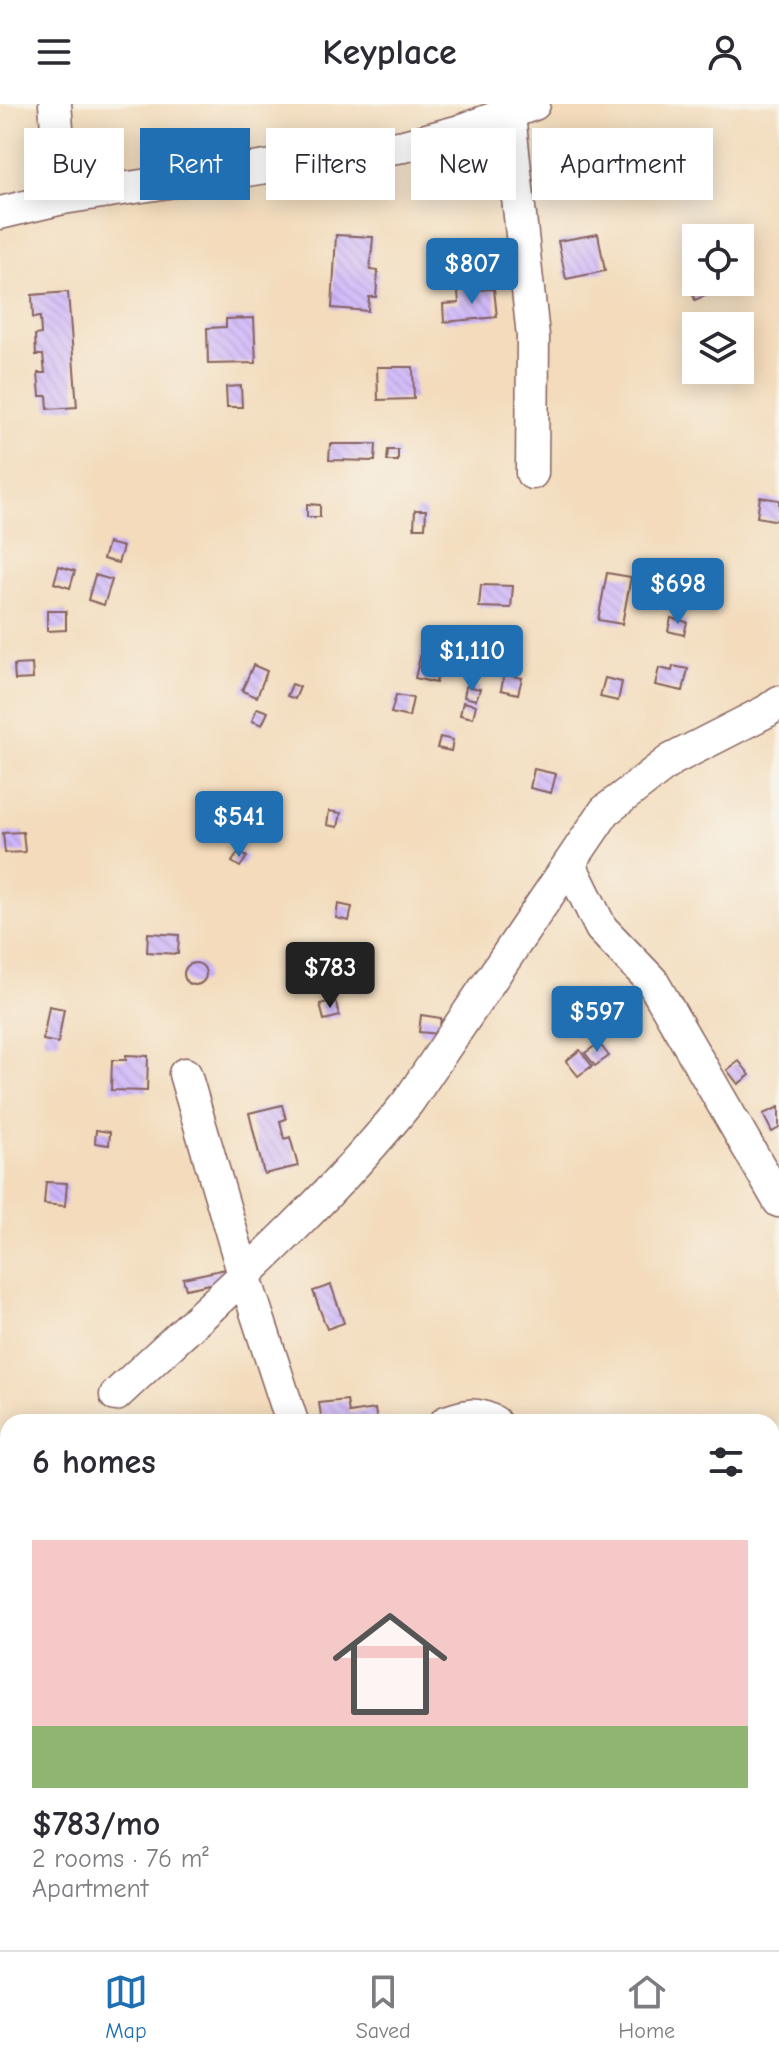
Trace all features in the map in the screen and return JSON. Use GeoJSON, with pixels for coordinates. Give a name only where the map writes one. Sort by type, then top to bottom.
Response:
{"type":"FeatureCollection","features":[{"type":"Feature","properties":{"kind":"street"},"geometry":{"type":"LineString","coordinates":[[55,104],[57,128]]}},
{"type":"Feature","properties":{"kind":"street"},"geometry":{"type":"LineString","coordinates":[[124,189],[404,146],[522,109],[533,336],[532,473]]}},
{"type":"Feature","properties":{"kind":"street"},"geometry":{"type":"LineString","coordinates":[[0,213],[55,200]]}},
{"type":"Feature","properties":{"kind":"street"},"geometry":{"type":"LineString","coordinates":[[116,1395],[244,1275],[378,1140],[408,1102],[605,811],[671,760],[779,702]]}},
{"type":"Feature","properties":{"kind":"street"},"geometry":{"type":"LineString","coordinates":[[570,865],[601,928],[652,981],[779,1201]]}},
{"type":"Feature","properties":{"kind":"street"},"geometry":{"type":"LineString","coordinates":[[185,1074],[244,1275],[289,1414]]}},
{"type":"Feature","properties":{"kind":"building"},"geometry":{"type":"Polygon","coordinates":[[[598,234],[605,271],[566,279],[558,241],[598,234]]]}},
{"type":"Feature","properties":{"kind":"building"},"geometry":{"type":"Polygon","coordinates":[[[336,235],[373,237],[370,270],[378,271],[376,297],[369,297],[368,311],[332,308],[336,235]]]}},
{"type":"Feature","properties":{"kind":"building"},"geometry":{"type":"Polygon","coordinates":[[[468,285],[477,290],[494,289],[497,317],[444,322],[443,304],[459,303],[458,292],[468,285]]]}},
{"type":"Feature","properties":{"kind":"building"},"geometry":{"type":"Polygon","coordinates":[[[68,292],[77,407],[48,409],[47,396],[40,396],[38,373],[45,373],[43,355],[36,355],[35,335],[41,334],[40,317],[33,318],[32,295],[68,292]]]}},
{"type":"Feature","properties":{"kind":"building"},"geometry":{"type":"Polygon","coordinates":[[[254,318],[256,363],[208,364],[207,328],[226,327],[226,319],[254,318]]]}},
{"type":"Feature","properties":{"kind":"building"},"geometry":{"type":"Polygon","coordinates":[[[377,367],[413,367],[414,399],[378,400],[377,367]]]}},
{"type":"Feature","properties":{"kind":"building"},"geometry":{"type":"Polygon","coordinates":[[[241,386],[242,407],[227,407],[226,387],[241,386]]]}},
{"type":"Feature","properties":{"kind":"building"},"geometry":{"type":"Polygon","coordinates":[[[330,444],[376,444],[375,461],[329,460],[330,444]]]}},
{"type":"Feature","properties":{"kind":"building"},"geometry":{"type":"Polygon","coordinates":[[[388,450],[398,450],[398,461],[387,461],[388,450]]]}},
{"type":"Feature","properties":{"kind":"building"},"geometry":{"type":"Polygon","coordinates":[[[760,497],[779,500],[779,521],[757,517],[760,497]]]}},
{"type":"Feature","properties":{"kind":"building"},"geometry":{"type":"Polygon","coordinates":[[[307,504],[320,505],[320,517],[307,517],[307,504]]]}},
{"type":"Feature","properties":{"kind":"building"},"geometry":{"type":"Polygon","coordinates":[[[415,510],[426,510],[425,528],[414,528],[415,510]]]}},
{"type":"Feature","properties":{"kind":"building"},"geometry":{"type":"Polygon","coordinates":[[[108,543],[123,547],[118,563],[103,559],[108,543]]]}},
{"type":"Feature","properties":{"kind":"building"},"geometry":{"type":"Polygon","coordinates":[[[59,566],[75,571],[70,588],[54,583],[59,566]]]}},
{"type":"Feature","properties":{"kind":"building"},"geometry":{"type":"Polygon","coordinates":[[[607,573],[631,577],[622,624],[598,620],[607,573]]]}},
{"type":"Feature","properties":{"kind":"building"},"geometry":{"type":"Polygon","coordinates":[[[95,575],[112,580],[104,605],[88,600],[95,575]]]}},
{"type":"Feature","properties":{"kind":"building"},"geometry":{"type":"Polygon","coordinates":[[[481,585],[513,586],[511,608],[479,607],[481,585]]]}},
{"type":"Feature","properties":{"kind":"building"},"geometry":{"type":"Polygon","coordinates":[[[47,611],[66,611],[66,630],[47,631],[47,611]]]}},
{"type":"Feature","properties":{"kind":"building"},"geometry":{"type":"Polygon","coordinates":[[[671,618],[687,622],[684,635],[668,631],[671,618]]]}},
{"type":"Feature","properties":{"kind":"building"},"geometry":{"type":"Polygon","coordinates":[[[423,645],[444,650],[436,683],[415,678],[423,645]]]}},
{"type":"Feature","properties":{"kind":"building"},"geometry":{"type":"Polygon","coordinates":[[[32,664],[33,679],[15,680],[14,665],[32,664]]]}},
{"type":"Feature","properties":{"kind":"building"},"geometry":{"type":"Polygon","coordinates":[[[253,665],[267,671],[257,697],[242,691],[253,665]]]}},
{"type":"Feature","properties":{"kind":"building"},"geometry":{"type":"Polygon","coordinates":[[[673,666],[688,669],[683,691],[655,685],[659,668],[672,671],[673,666]]]}},
{"type":"Feature","properties":{"kind":"building"},"geometry":{"type":"Polygon","coordinates":[[[504,674],[522,678],[518,694],[501,690],[504,674]]]}},
{"type":"Feature","properties":{"kind":"building"},"geometry":{"type":"Polygon","coordinates":[[[605,678],[622,682],[618,701],[600,697],[605,678]]]}},
{"type":"Feature","properties":{"kind":"building"},"geometry":{"type":"Polygon","coordinates":[[[292,684],[300,687],[295,699],[287,696],[292,684]]]}},
{"type":"Feature","properties":{"kind":"building"},"geometry":{"type":"Polygon","coordinates":[[[466,686],[480,689],[476,700],[464,697],[466,686]]]}},
{"type":"Feature","properties":{"kind":"building"},"geometry":{"type":"Polygon","coordinates":[[[396,695],[413,698],[409,717],[391,713],[396,695]]]}},
{"type":"Feature","properties":{"kind":"building"},"geometry":{"type":"Polygon","coordinates":[[[463,702],[476,705],[473,718],[460,715],[463,702]]]}},
{"type":"Feature","properties":{"kind":"building"},"geometry":{"type":"Polygon","coordinates":[[[257,708],[268,712],[262,725],[252,721],[257,708]]]}},
{"type":"Feature","properties":{"kind":"building"},"geometry":{"type":"Polygon","coordinates":[[[440,737],[453,740],[451,751],[437,748],[440,737]]]}},
{"type":"Feature","properties":{"kind":"building"},"geometry":{"type":"Polygon","coordinates":[[[534,769],[556,774],[551,793],[530,788],[534,769]]]}},
{"type":"Feature","properties":{"kind":"building"},"geometry":{"type":"Polygon","coordinates":[[[329,811],[341,813],[338,827],[327,825],[329,811]]]}},
{"type":"Feature","properties":{"kind":"building"},"geometry":{"type":"Polygon","coordinates":[[[23,832],[25,852],[5,853],[3,833],[23,832]]]}},
{"type":"Feature","properties":{"kind":"building"},"geometry":{"type":"Polygon","coordinates":[[[239,851],[247,857],[240,867],[232,862],[239,851]]]}},
{"type":"Feature","properties":{"kind":"building"},"geometry":{"type":"Polygon","coordinates":[[[338,904],[352,907],[349,921],[336,918],[338,904]]]}},
{"type":"Feature","properties":{"kind":"building"},"geometry":{"type":"Polygon","coordinates":[[[148,933],[179,935],[178,954],[147,952],[148,933]]]}},
{"type":"Feature","properties":{"kind":"building"},"geometry":{"type":"Polygon","coordinates":[[[195,963],[203,966],[206,974],[203,982],[195,985],[187,982],[184,974],[187,966],[195,963]]]}},
{"type":"Feature","properties":{"kind":"building"},"geometry":{"type":"Polygon","coordinates":[[[335,1000],[340,1016],[324,1020],[320,1004],[335,1000]]]}},
{"type":"Feature","properties":{"kind":"building"},"geometry":{"type":"Polygon","coordinates":[[[49,1006],[64,1009],[58,1043],[43,1040],[49,1006]]]}},
{"type":"Feature","properties":{"kind":"building"},"geometry":{"type":"Polygon","coordinates":[[[421,1015],[441,1018],[439,1034],[419,1032],[421,1015]]]}},
{"type":"Feature","properties":{"kind":"building"},"geometry":{"type":"Polygon","coordinates":[[[599,1043],[609,1056],[595,1066],[585,1053],[599,1043]]]}},
{"type":"Feature","properties":{"kind":"building"},"geometry":{"type":"Polygon","coordinates":[[[580,1050],[592,1066],[578,1076],[566,1061],[580,1050]]]}},
{"type":"Feature","properties":{"kind":"building"},"geometry":{"type":"Polygon","coordinates":[[[126,1055],[148,1056],[147,1091],[111,1090],[112,1060],[126,1060],[126,1055]]]}},
{"type":"Feature","properties":{"kind":"building"},"geometry":{"type":"Polygon","coordinates":[[[739,1061],[750,1075],[738,1084],[727,1070],[739,1061]]]}},
{"type":"Feature","properties":{"kind":"building"},"geometry":{"type":"Polygon","coordinates":[[[282,1105],[286,1119],[280,1121],[284,1139],[290,1137],[298,1166],[264,1174],[249,1113],[282,1105]]]}},
{"type":"Feature","properties":{"kind":"building"},"geometry":{"type":"Polygon","coordinates":[[[779,1107],[779,1128],[772,1132],[763,1114],[779,1107]]]}},
{"type":"Feature","properties":{"kind":"building"},"geometry":{"type":"Polygon","coordinates":[[[96,1130],[110,1132],[109,1145],[95,1143],[96,1130]]]}},
{"type":"Feature","properties":{"kind":"building"},"geometry":{"type":"Polygon","coordinates":[[[46,1182],[67,1183],[65,1206],[44,1204],[46,1182]]]}},
{"type":"Feature","properties":{"kind":"building"},"geometry":{"type":"Polygon","coordinates":[[[226,1269],[229,1280],[186,1289],[183,1278],[226,1269]]]}},
{"type":"Feature","properties":{"kind":"building"},"geometry":{"type":"Polygon","coordinates":[[[331,1285],[344,1323],[327,1329],[313,1291],[331,1285]]]}},
{"type":"Feature","properties":{"kind":"building"},"geometry":{"type":"Polygon","coordinates":[[[347,1400],[349,1413],[375,1409],[376,1414],[321,1414],[319,1403],[347,1400]]]}}]}
